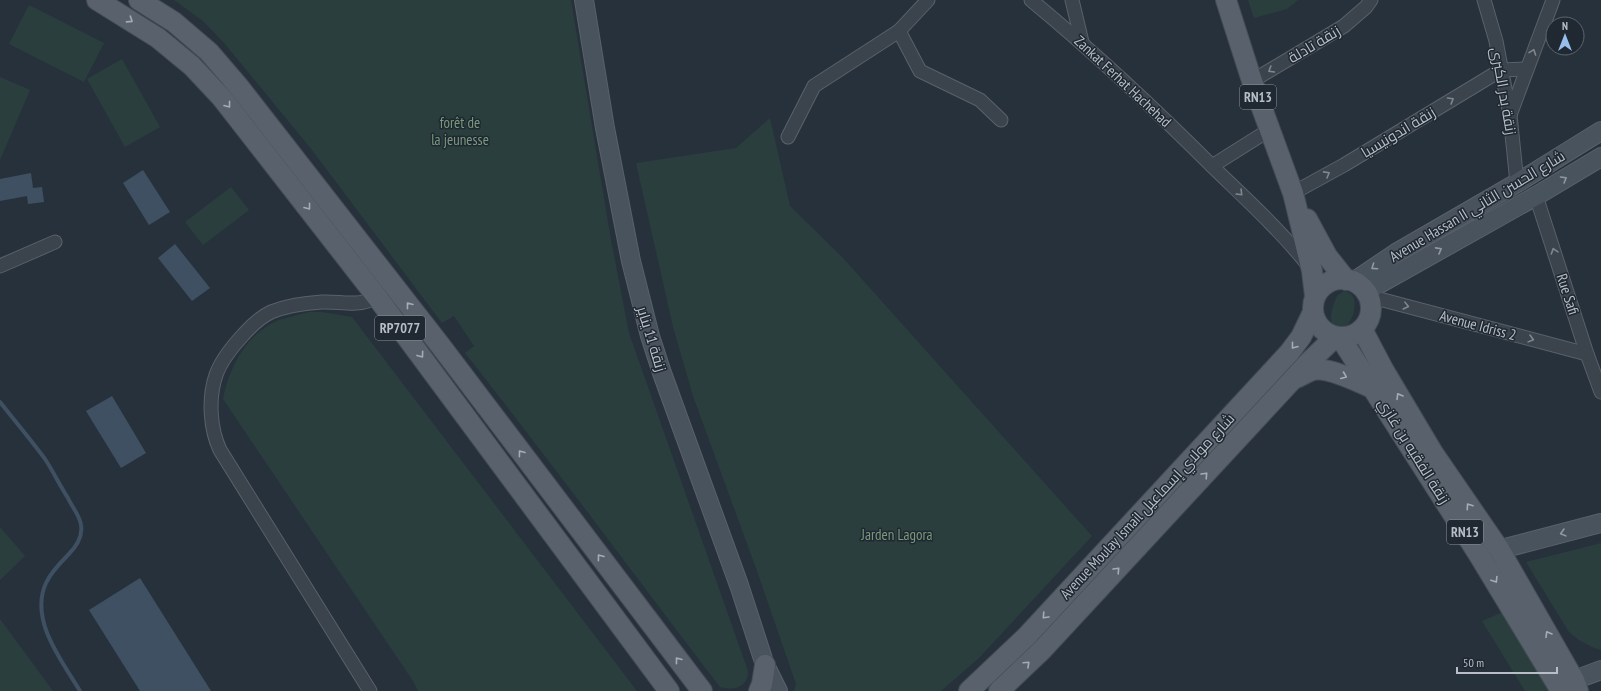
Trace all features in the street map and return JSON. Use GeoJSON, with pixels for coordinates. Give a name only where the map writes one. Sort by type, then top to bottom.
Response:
{"type":"FeatureCollection","features":[{"type":"Feature","properties":{"kind":"main road","name":"RP7077"},"geometry":{"type":"LineString","coordinates":[[97,0],[158,38],[192,66],[222,98],[377,297],[669,691]]}},
{"type":"Feature","properties":{"kind":"main road","name":"RP7077"},"geometry":{"type":"LineString","coordinates":[[139,0],[174,22],[209,52],[239,87],[394,286],[702,690]]}},
{"type":"Feature","properties":{"kind":"main road","name":"زنقة 11 يناير"},"geometry":{"type":"LineString","coordinates":[[584,0],[608,144],[631,261],[650,336],[739,585],[765,665]]}},
{"type":"Feature","properties":{"kind":"main road","name":"RN13"},"geometry":{"type":"LineString","coordinates":[[1226,0],[1269,130],[1293,193],[1312,271],[1315,320],[1320,328],[1337,337],[1371,384]]}},
{"type":"Feature","properties":{"kind":"main road","name":"Avenue Hassan II شارع الحسن الثاني"},"geometry":{"type":"LineString","coordinates":[[1358,287],[1396,253],[1517,184],[1601,131]]}},
{"type":"Feature","properties":{"kind":"main road","name":"Avenue Hassan II شارع الحسن الثاني"},"geometry":{"type":"LineString","coordinates":[[1358,287],[1404,269],[1536,196],[1601,157]]}},
{"type":"Feature","properties":{"kind":"main road","name":"RN13"},"geometry":{"type":"LineString","coordinates":[[1293,193],[1327,256],[1358,287]]}},
{"type":"Feature","properties":{"kind":"main road"},"geometry":{"type":"LineString","coordinates":[[1314,304],[1320,289],[1327,284],[1340,279],[1358,287],[1370,303],[1369,317],[1362,329],[1355,334],[1337,337]]}},
{"type":"Feature","properties":{"kind":"main road","name":"Avenue Moulay Ismail شارع مولاي إسماعيل"},"geometry":{"type":"LineString","coordinates":[[968,691],[1026,636],[1289,353],[1301,337],[1314,304]]}},
{"type":"Feature","properties":{"kind":"main road","name":"RN13"},"geometry":{"type":"LineString","coordinates":[[1362,329],[1383,369],[1433,453],[1499,550],[1568,687]]}},
{"type":"Feature","properties":{"kind":"main road","name":"Avenue Moulay Ismail شارع مولاي إسماعيل"},"geometry":{"type":"LineString","coordinates":[[998,691],[1042,650],[1307,364],[1337,337]]}},
{"type":"Feature","properties":{"kind":"main road"},"geometry":{"type":"LineString","coordinates":[[1294,379],[1313,370],[1322,370],[1371,384]]}},
{"type":"Feature","properties":{"kind":"main road","name":"زنقة الفقيه بن غازي"},"geometry":{"type":"LineString","coordinates":[[1371,384],[1480,555],[1568,687]]}},
{"type":"Feature","properties":{"kind":"main road"},"geometry":{"type":"LineString","coordinates":[[1480,555],[1601,523]]}},
{"type":"Feature","properties":{"kind":"main road"},"geometry":{"type":"LineString","coordinates":[[759,691],[762,684],[765,665]]}},
{"type":"Feature","properties":{"kind":"main road"},"geometry":{"type":"LineString","coordinates":[[765,665],[768,691]]}},
{"type":"Feature","properties":{"kind":"main road"},"geometry":{"type":"LineString","coordinates":[[765,665],[778,691]]}},
{"type":"Feature","properties":{"kind":"main road"},"geometry":{"type":"LineString","coordinates":[[1568,687],[1601,670]]}},
{"type":"Feature","properties":{"kind":"street"},"geometry":{"type":"LineString","coordinates":[[788,137],[814,86],[899,31],[928,0]]}},
{"type":"Feature","properties":{"kind":"street","name":"Zankat Ferhat Hachehad"},"geometry":{"type":"LineString","coordinates":[[1031,0],[1082,42],[1212,166],[1290,242],[1312,271]]}},
{"type":"Feature","properties":{"kind":"street"},"geometry":{"type":"LineString","coordinates":[[1072,0],[1082,42]]}},
{"type":"Feature","properties":{"kind":"street","name":"زنقة تادلة"},"geometry":{"type":"LineString","coordinates":[[1252,81],[1344,26],[1366,7],[1371,0]]}},
{"type":"Feature","properties":{"kind":"street","name":"زنقة بدر الكبرى"},"geometry":{"type":"LineString","coordinates":[[1484,0],[1496,41],[1510,115],[1517,184]]}},
{"type":"Feature","properties":{"kind":"street"},"geometry":{"type":"LineString","coordinates":[[1510,115],[1553,0]]}},
{"type":"Feature","properties":{"kind":"street"},"geometry":{"type":"LineString","coordinates":[[899,31],[920,71],[980,100],[1001,120]]}},
{"type":"Feature","properties":{"kind":"street"},"geometry":{"type":"LineString","coordinates":[[1501,70],[1527,69]]}},
{"type":"Feature","properties":{"kind":"street","name":"زنقة اندونيسيا"},"geometry":{"type":"LineString","coordinates":[[1293,193],[1344,165],[1501,70]]}},
{"type":"Feature","properties":{"kind":"street"},"geometry":{"type":"LineString","coordinates":[[1212,166],[1269,130]]}},
{"type":"Feature","properties":{"kind":"street","name":"Rue Safi"},"geometry":{"type":"LineString","coordinates":[[1536,196],[1587,354],[1601,392]]}},
{"type":"Feature","properties":{"kind":"street"},"geometry":{"type":"LineString","coordinates":[[0,266],[55,242]]}},
{"type":"Feature","properties":{"kind":"street"},"geometry":{"type":"LineString","coordinates":[[370,691],[220,450],[214,438],[212,396],[216,375],[229,350],[250,327],[271,312],[296,305],[322,302],[357,303],[368,301],[394,286]]}},
{"type":"Feature","properties":{"kind":"street","name":"Avenue Idriss 2"},"geometry":{"type":"LineString","coordinates":[[1358,287],[1587,354]]}},
{"type":"Feature","properties":{"kind":"green space","name":"forêt de la jeunesse"},"geometry":{"type":"Polygon","coordinates":[[[174,0],[571,0],[611,240],[629,333],[748,671],[746,681],[743,684],[735,688],[720,687],[562,478],[465,353],[474,346],[454,316],[442,323],[312,150],[225,44],[203,21],[174,0]]]}},
{"type":"Feature","properties":{"kind":"green space"},"geometry":{"type":"Polygon","coordinates":[[[1248,0],[1298,0],[1287,9],[1254,18],[1248,0]]]}},
{"type":"Feature","properties":{"kind":"green space"},"geometry":{"type":"Polygon","coordinates":[[[29,5],[104,43],[84,82],[9,44],[29,5]]]}},
{"type":"Feature","properties":{"kind":"green space"},"geometry":{"type":"Polygon","coordinates":[[[122,59],[160,127],[125,147],[87,79],[122,59]]]}},
{"type":"Feature","properties":{"kind":"green space"},"geometry":{"type":"Polygon","coordinates":[[[0,77],[30,90],[0,160],[0,77]]]}},
{"type":"Feature","properties":{"kind":"green space","name":"Jarden Lagora"},"geometry":{"type":"Polygon","coordinates":[[[770,118],[790,206],[843,258],[1092,536],[980,657],[941,691],[794,691],[796,684],[757,571],[693,396],[673,327],[636,163],[736,148],[770,118]]]}},
{"type":"Feature","properties":{"kind":"green space"},"geometry":{"type":"Polygon","coordinates":[[[231,187],[249,210],[203,245],[185,222],[231,187]]]}},
{"type":"Feature","properties":{"kind":"green space"},"geometry":{"type":"Polygon","coordinates":[[[1344,291],[1350,293],[1355,302],[1353,314],[1348,325],[1344,328],[1335,328],[1331,321],[1332,308],[1337,296],[1344,291]]]}},
{"type":"Feature","properties":{"kind":"green space"},"geometry":{"type":"Polygon","coordinates":[[[309,312],[322,312],[352,317],[637,691],[418,691],[413,681],[223,399],[235,363],[249,342],[258,333],[279,320],[309,312]]]}},
{"type":"Feature","properties":{"kind":"green space"},"geometry":{"type":"Polygon","coordinates":[[[0,527],[25,556],[0,580],[0,527]]]}},
{"type":"Feature","properties":{"kind":"green space"},"geometry":{"type":"Polygon","coordinates":[[[1601,543],[1601,650],[1579,640],[1569,632],[1526,562],[1601,543]]]}},
{"type":"Feature","properties":{"kind":"green space"},"geometry":{"type":"Polygon","coordinates":[[[1503,612],[1546,683],[1549,691],[1525,691],[1482,621],[1503,612]]]}},
{"type":"Feature","properties":{"kind":"green space"},"geometry":{"type":"Polygon","coordinates":[[[0,619],[53,691],[0,691],[0,619]]]}},
{"type":"Feature","properties":{"kind":"water"},"geometry":{"type":"Polygon","coordinates":[[[143,170],[170,212],[149,225],[123,183],[143,170]]]}},
{"type":"Feature","properties":{"kind":"water"},"geometry":{"type":"Polygon","coordinates":[[[31,173],[33,188],[42,187],[44,202],[28,204],[27,196],[0,201],[0,179],[31,173]]]}},
{"type":"Feature","properties":{"kind":"water"},"geometry":{"type":"Polygon","coordinates":[[[175,244],[210,288],[192,301],[158,258],[175,244]]]}},
{"type":"Feature","properties":{"kind":"water"},"geometry":{"type":"Polygon","coordinates":[[[112,396],[146,453],[121,468],[86,411],[112,396]]]}},
{"type":"Feature","properties":{"kind":"water"},"geometry":{"type":"Polygon","coordinates":[[[140,578],[211,691],[140,691],[89,610],[140,578]]]}},
{"type":"Feature","properties":{"kind":"waterway"},"geometry":{"type":"LineString","coordinates":[[0,402],[45,459],[79,518],[81,534],[78,542],[48,579],[42,597],[42,611],[50,640],[80,691]]}}]}
